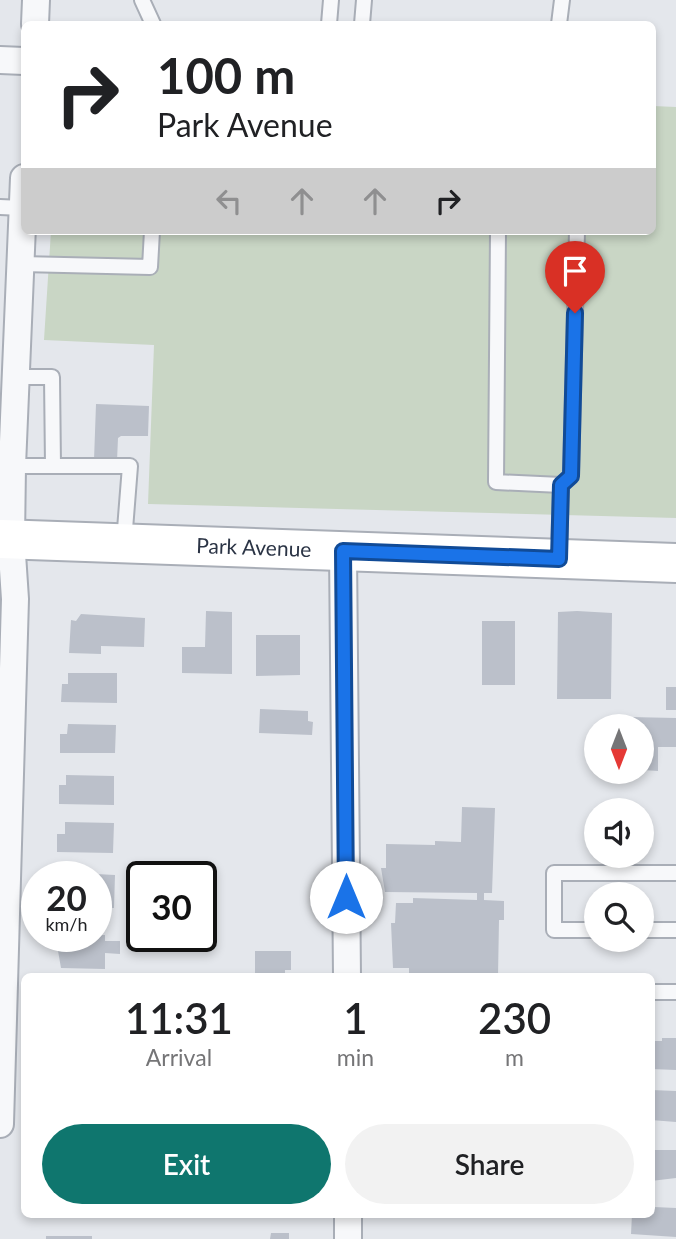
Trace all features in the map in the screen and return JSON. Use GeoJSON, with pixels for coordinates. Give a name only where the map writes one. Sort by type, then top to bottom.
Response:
{"type":"FeatureCollection","features":[{"type":"Feature","properties":{"kind":"main road","name":"Park Avenue"},"geometry":{"type":"LineString","coordinates":[[6,539],[676,563]]}},
{"type":"Feature","properties":{"kind":"street"},"geometry":{"type":"LineString","coordinates":[[34,21],[36,0]]}},
{"type":"Feature","properties":{"kind":"street"},"geometry":{"type":"LineString","coordinates":[[0,60],[21,61]]}},
{"type":"Feature","properties":{"kind":"street"},"geometry":{"type":"LineString","coordinates":[[0,1124],[15,599],[6,539],[17,377],[21,264],[11,208],[21,185]]}},
{"type":"Feature","properties":{"kind":"street"},"geometry":{"type":"LineString","coordinates":[[343,551],[347,973]]}},
{"type":"Feature","properties":{"kind":"street"},"geometry":{"type":"LineString","coordinates":[[348,1218],[348,1239]]}},
{"type":"Feature","properties":{"kind":"lane"},"geometry":{"type":"LineString","coordinates":[[142,0],[152,21]]}},
{"type":"Feature","properties":{"kind":"lane"},"geometry":{"type":"LineString","coordinates":[[329,21],[331,0]]}},
{"type":"Feature","properties":{"kind":"lane"},"geometry":{"type":"LineString","coordinates":[[362,21],[364,0]]}},
{"type":"Feature","properties":{"kind":"lane"},"geometry":{"type":"LineString","coordinates":[[559,21],[562,0]]}},
{"type":"Feature","properties":{"kind":"lane"},"geometry":{"type":"LineString","coordinates":[[21,264],[150,267],[152,235]]}},
{"type":"Feature","properties":{"kind":"lane"},"geometry":{"type":"LineString","coordinates":[[498,235],[496,482],[561,485],[571,476],[577,235]]}},
{"type":"Feature","properties":{"kind":"lane"},"geometry":{"type":"LineString","coordinates":[[17,377],[52,377],[53,466]]}},
{"type":"Feature","properties":{"kind":"lane"},"geometry":{"type":"LineString","coordinates":[[12,466],[130,466],[124,544]]}},
{"type":"Feature","properties":{"kind":"lane"},"geometry":{"type":"LineString","coordinates":[[559,559],[561,485]]}},
{"type":"Feature","properties":{"kind":"lane"},"geometry":{"type":"LineString","coordinates":[[584,930],[554,930],[554,873],[676,873]]}},
{"type":"Feature","properties":{"kind":"lane"},"geometry":{"type":"LineString","coordinates":[[654,930],[676,930]]}},
{"type":"Feature","properties":{"kind":"lane"},"geometry":{"type":"LineString","coordinates":[[655,992],[676,992]]}},
{"type":"Feature","properties":{"kind":"green space"},"geometry":{"type":"Polygon","coordinates":[[[656,106],[676,107],[676,518],[148,504],[154,345],[44,340],[51,235],[656,235],[656,106]]]}},
{"type":"Feature","properties":{"kind":"building"},"geometry":{"type":"Polygon","coordinates":[[[96,404],[149,406],[148,436],[121,436],[118,438],[117,461],[94,460],[96,404]]]}},
{"type":"Feature","properties":{"kind":"building"},"geometry":{"type":"Polygon","coordinates":[[[206,611],[232,612],[232,674],[182,673],[182,647],[205,647],[206,611]]]}},
{"type":"Feature","properties":{"kind":"building"},"geometry":{"type":"Polygon","coordinates":[[[558,612],[612,613],[611,699],[557,699],[558,612]]]}},
{"type":"Feature","properties":{"kind":"building"},"geometry":{"type":"Polygon","coordinates":[[[81,614],[145,618],[144,647],[101,646],[101,654],[69,653],[71,620],[76,621],[81,614]]]}},
{"type":"Feature","properties":{"kind":"building"},"geometry":{"type":"Polygon","coordinates":[[[482,621],[515,621],[515,685],[482,685],[482,621]]]}},
{"type":"Feature","properties":{"kind":"building"},"geometry":{"type":"Polygon","coordinates":[[[256,635],[300,635],[300,675],[256,676],[256,635]]]}},
{"type":"Feature","properties":{"kind":"building"},"geometry":{"type":"Polygon","coordinates":[[[68,673],[117,673],[117,703],[61,702],[62,684],[68,684],[68,673]]]}},
{"type":"Feature","properties":{"kind":"building"},"geometry":{"type":"Polygon","coordinates":[[[666,687],[676,687],[676,710],[666,710],[666,687]]]}},
{"type":"Feature","properties":{"kind":"building"},"geometry":{"type":"Polygon","coordinates":[[[260,709],[308,711],[308,721],[313,722],[312,735],[259,733],[260,709]]]}},
{"type":"Feature","properties":{"kind":"building"},"geometry":{"type":"Polygon","coordinates":[[[654,718],[676,718],[676,747],[658,747],[658,771],[654,771],[654,718]]]}},
{"type":"Feature","properties":{"kind":"building"},"geometry":{"type":"Polygon","coordinates":[[[68,724],[116,725],[115,753],[60,753],[60,734],[67,734],[68,724]]]}},
{"type":"Feature","properties":{"kind":"building"},"geometry":{"type":"Polygon","coordinates":[[[66,775],[114,776],[114,805],[59,804],[59,785],[66,785],[66,775]]]}},
{"type":"Feature","properties":{"kind":"building"},"geometry":{"type":"Polygon","coordinates":[[[462,807],[495,808],[492,893],[484,893],[484,900],[504,901],[504,920],[499,920],[498,973],[409,973],[409,968],[393,968],[391,923],[395,923],[396,903],[413,903],[413,898],[477,900],[477,893],[385,892],[381,868],[386,868],[386,844],[435,845],[435,841],[461,842],[462,807]]]}},
{"type":"Feature","properties":{"kind":"building"},"geometry":{"type":"Polygon","coordinates":[[[65,822],[114,823],[113,853],[57,852],[57,834],[65,834],[65,822]]]}},
{"type":"Feature","properties":{"kind":"building"},"geometry":{"type":"Polygon","coordinates":[[[112,875],[115,875],[112,908],[112,875]]]}},
{"type":"Feature","properties":{"kind":"building"},"geometry":{"type":"Polygon","coordinates":[[[112,941],[120,941],[120,954],[105,953],[105,969],[61,968],[58,952],[112,952],[112,941]]]}},
{"type":"Feature","properties":{"kind":"building"},"geometry":{"type":"Polygon","coordinates":[[[255,951],[291,951],[291,970],[285,970],[285,973],[255,973],[255,951]]]}},
{"type":"Feature","properties":{"kind":"building"},"geometry":{"type":"Polygon","coordinates":[[[662,1038],[676,1038],[676,1070],[655,1069],[655,1041],[662,1041],[662,1038]]]}},
{"type":"Feature","properties":{"kind":"building"},"geometry":{"type":"Polygon","coordinates":[[[655,1090],[676,1091],[676,1122],[655,1120],[655,1090]]]}},
{"type":"Feature","properties":{"kind":"building"},"geometry":{"type":"Polygon","coordinates":[[[655,1150],[676,1150],[676,1178],[655,1181],[655,1150]]]}},
{"type":"Feature","properties":{"kind":"building"},"geometry":{"type":"Polygon","coordinates":[[[655,1207],[676,1208],[676,1237],[631,1234],[632,1218],[655,1218],[655,1207]]]}},
{"type":"Feature","properties":{"kind":"building"},"geometry":{"type":"Polygon","coordinates":[[[271,1233],[289,1233],[289,1239],[270,1239],[271,1233]]]}},
{"type":"Feature","properties":{"kind":"building"},"geometry":{"type":"Polygon","coordinates":[[[46,1236],[92,1236],[92,1239],[46,1239],[46,1236]]]}},
{"type":"Feature","properties":{"kind":"route"},"geometry":{"type":"LineString","coordinates":[[346,897],[343,551],[559,559],[561,485],[571,476],[575,313]]}}]}
